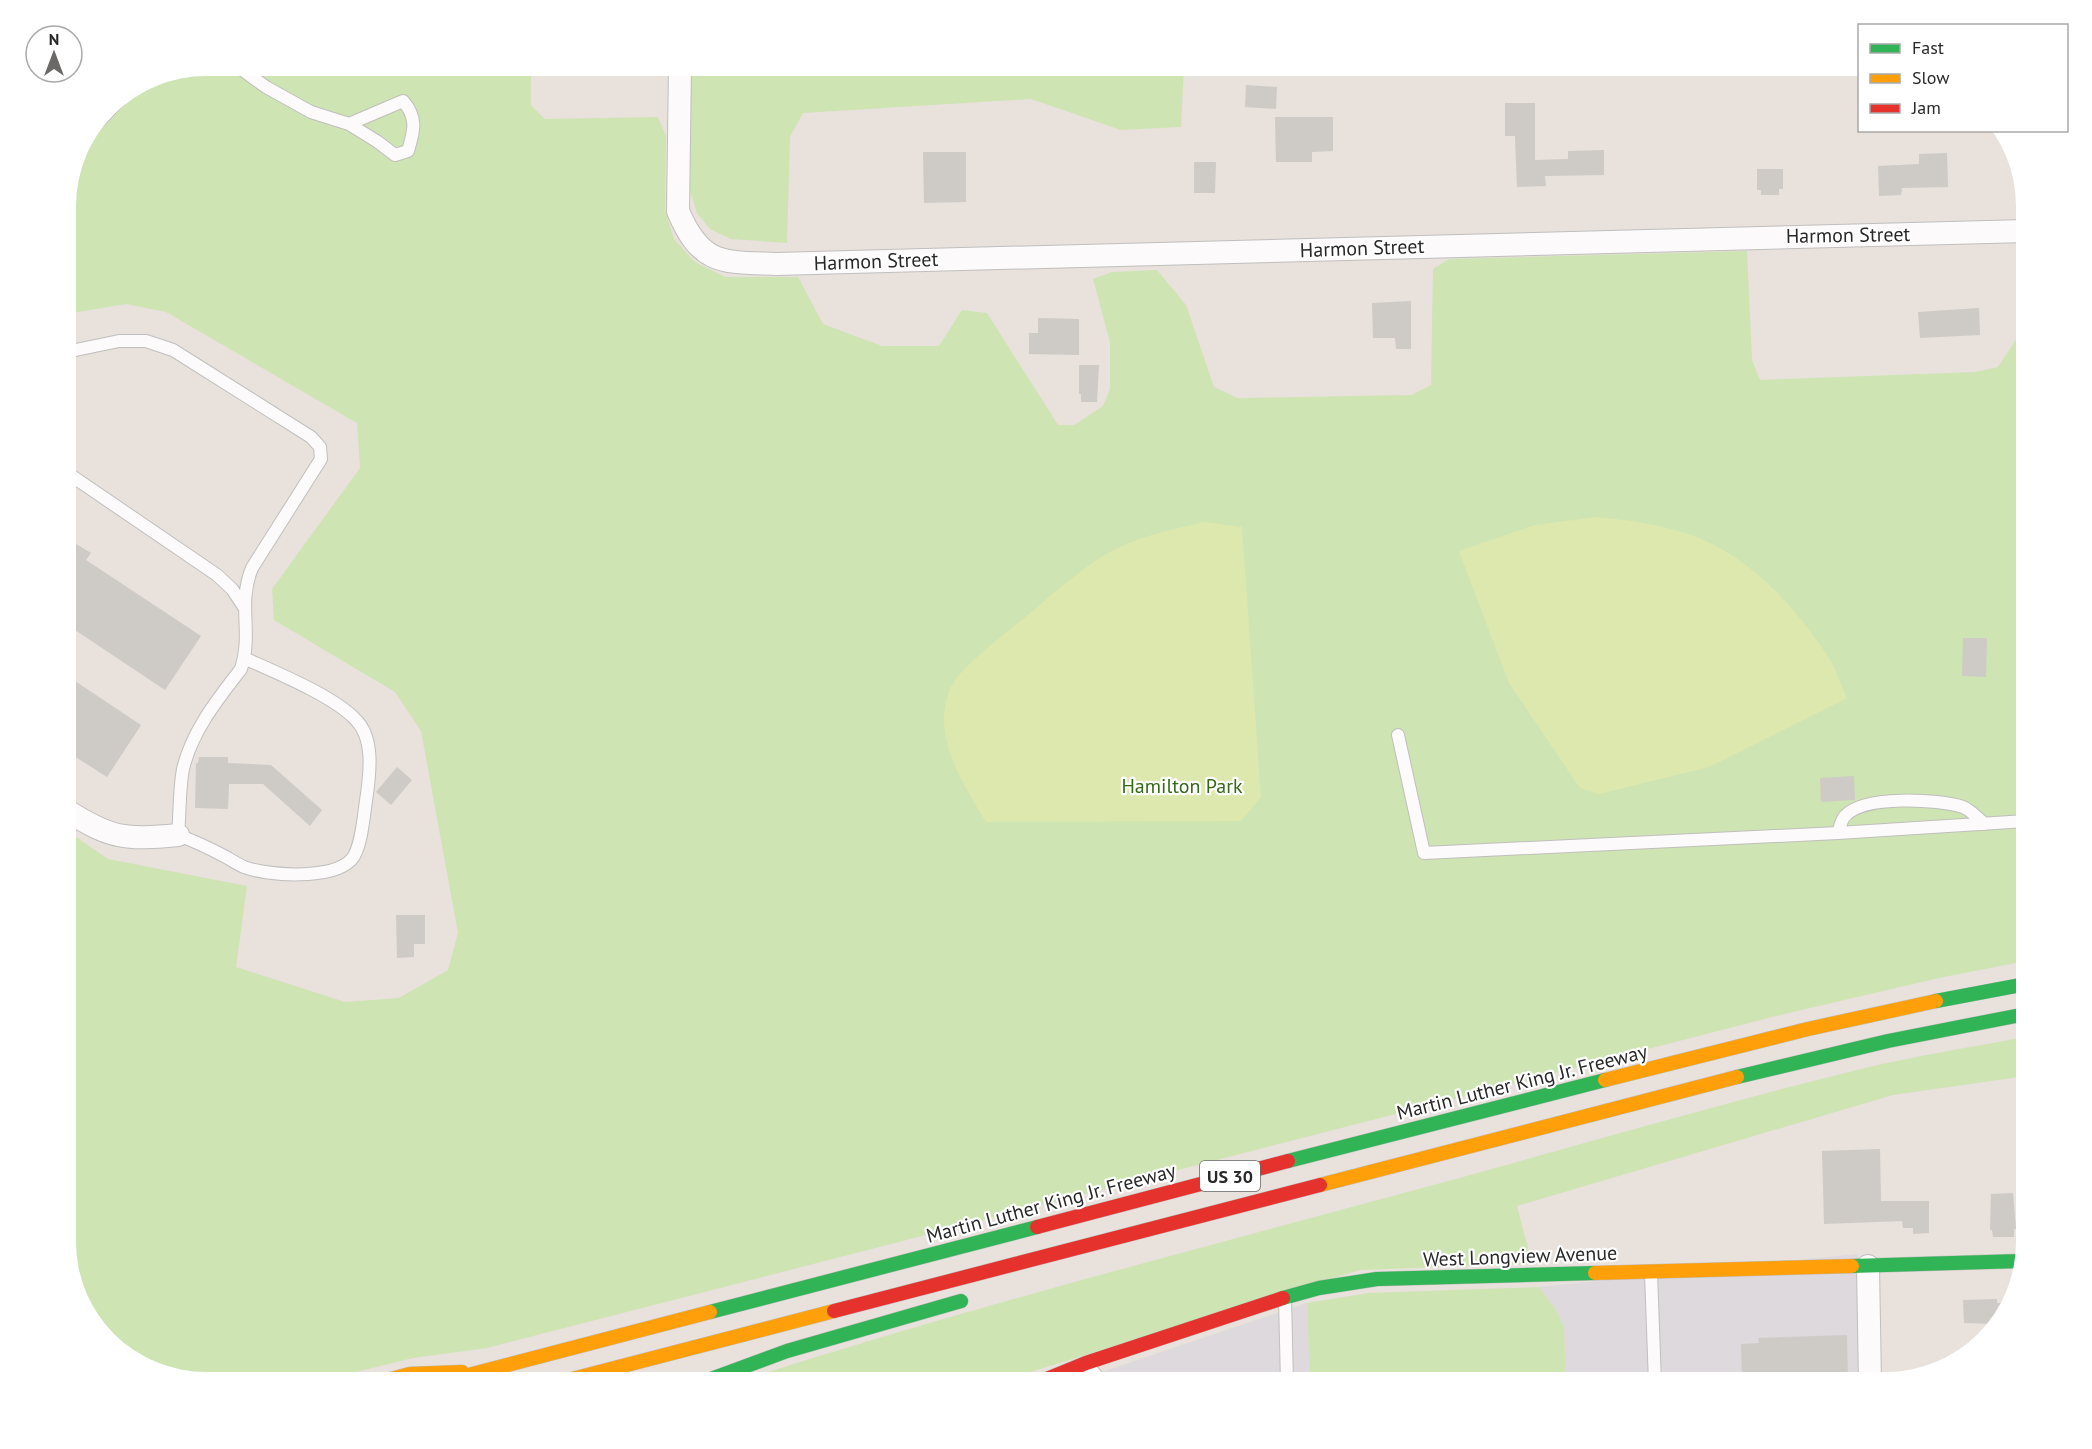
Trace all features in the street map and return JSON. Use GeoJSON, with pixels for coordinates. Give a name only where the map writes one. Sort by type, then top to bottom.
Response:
{"type":"FeatureCollection","features":[{"type":"Feature","properties":{"kind":"main road","name":"Martin Luther King Jr. Freeway"},"geometry":{"type":"LineString","coordinates":[[482,1372],[1770,1038],[1918,1004],[2016,986]]}},
{"type":"Feature","properties":{"kind":"main road","name":"US 30"},"geometry":{"type":"LineString","coordinates":[[599,1372],[1231,1207],[1603,1113],[1858,1049],[2016,1016]]}},
{"type":"Feature","properties":{"kind":"main road"},"geometry":{"type":"LineString","coordinates":[[1424,1173],[1603,1113]]}},
{"type":"Feature","properties":{"kind":"main road","name":"West Longview Avenue"},"geometry":{"type":"LineString","coordinates":[[1064,1372],[1285,1297],[1311,1289],[1346,1283],[1377,1280],[2014,1261]]}},
{"type":"Feature","properties":{"kind":"main road"},"geometry":{"type":"LineString","coordinates":[[730,1372],[787,1351],[979,1296]]}},
{"type":"Feature","properties":{"kind":"street","name":"Harmon Street"},"geometry":{"type":"LineString","coordinates":[[680,76],[678,211],[687,232],[701,250],[730,263],[776,264],[2016,231]]}},
{"type":"Feature","properties":{"kind":"street"},"geometry":{"type":"LineString","coordinates":[[77,817],[110,834],[140,838],[178,835]]}},
{"type":"Feature","properties":{"kind":"street"},"geometry":{"type":"LineString","coordinates":[[1868,1266],[1870,1372]]}},
{"type":"Feature","properties":{"kind":"lane"},"geometry":{"type":"LineString","coordinates":[[251,76],[311,112],[349,124],[395,155],[408,151],[414,131],[412,111],[403,101],[349,124]]}},
{"type":"Feature","properties":{"kind":"lane"},"geometry":{"type":"LineString","coordinates":[[77,349],[119,341],[146,341],[173,350],[311,437],[320,447],[321,459],[252,568],[246,584],[244,607],[247,634],[244,658],[241,669],[199,727],[189,749],[180,790],[178,835],[201,843],[244,867],[285,874],[325,872],[352,860],[358,847],[368,785],[369,753],[363,729],[356,718],[334,703],[244,658]]}},
{"type":"Feature","properties":{"kind":"lane"},"geometry":{"type":"LineString","coordinates":[[77,480],[217,575],[232,589],[244,607]]}},
{"type":"Feature","properties":{"kind":"lane"},"geometry":{"type":"LineString","coordinates":[[1398,735],[1424,853],[1838,833],[2016,822]]}},
{"type":"Feature","properties":{"kind":"lane"},"geometry":{"type":"LineString","coordinates":[[1838,833],[1844,817],[1851,812],[1866,805],[1890,802],[1922,801],[1965,808],[1985,824]]}},
{"type":"Feature","properties":{"kind":"lane"},"geometry":{"type":"LineString","coordinates":[[1651,1272],[1655,1372]]}},
{"type":"Feature","properties":{"kind":"lane"},"geometry":{"type":"LineString","coordinates":[[1285,1297],[1287,1372]]}},
{"type":"Feature","properties":{"kind":"lane"},"geometry":{"type":"LineString","coordinates":[[1086,1363],[1094,1372]]}},
{"type":"Feature","properties":{"kind":"shaded area"},"geometry":{"type":"Polygon","coordinates":[[[1858,1254],[1862,1372],[1566,1372],[1564,1327],[1556,1310],[1539,1287],[1858,1254]]]}},
{"type":"Feature","properties":{"kind":"shaded area"},"geometry":{"type":"Polygon","coordinates":[[[1307,1303],[1310,1372],[1102,1372],[1307,1303]]]}},
{"type":"Feature","properties":{"kind":"green space","name":"Hamilton Park"},"geometry":{"type":"Polygon","coordinates":[[[206,76],[531,76],[531,105],[545,119],[658,117],[666,136],[665,210],[674,239],[695,262],[725,277],[798,277],[823,324],[882,346],[939,346],[962,310],[987,313],[1058,425],[1074,425],[1103,406],[1110,389],[1110,342],[1093,279],[1112,272],[1157,270],[1186,305],[1214,387],[1238,398],[1412,395],[1431,385],[1433,269],[1449,259],[1747,251],[1752,360],[1760,380],[1975,372],[1998,367],[2016,339],[2016,963],[1939,978],[1776,1016],[487,1348],[413,1358],[356,1372],[206,1372],[189,1371],[157,1363],[127,1346],[103,1322],[83,1285],[79,1268],[77,1251],[77,838],[108,859],[247,886],[236,967],[345,1002],[399,998],[448,970],[458,933],[421,731],[395,692],[274,620],[272,589],[360,468],[357,423],[166,312],[126,304],[77,312],[77,198],[86,157],[98,134],[114,114],[134,98],[164,83],[206,76]]]}},
{"type":"Feature","properties":{"kind":"green space"},"geometry":{"type":"Polygon","coordinates":[[[691,76],[1184,76],[1181,127],[1121,130],[1031,99],[803,113],[790,137],[787,243],[731,239],[710,229],[697,213],[690,191],[691,76]]]}},
{"type":"Feature","properties":{"kind":"green space"},"geometry":{"type":"Polygon","coordinates":[[[1597,517],[1643,523],[1688,534],[1729,554],[1748,567],[1782,598],[1812,634],[1829,657],[1847,698],[1709,767],[1599,794],[1580,788],[1509,683],[1459,551],[1535,525],[1597,517]]]}},
{"type":"Feature","properties":{"kind":"green space","name":"Hamilton Park"},"geometry":{"type":"Polygon","coordinates":[[[1204,522],[1242,527],[1261,797],[1241,821],[986,822],[960,777],[948,745],[944,711],[951,686],[956,679],[993,643],[1095,561],[1141,539],[1204,522]]]}},
{"type":"Feature","properties":{"kind":"green space"},"geometry":{"type":"Polygon","coordinates":[[[2016,1039],[2016,1077],[1893,1095],[1517,1206],[1532,1264],[1360,1270],[1030,1372],[769,1372],[1066,1284],[1745,1099],[1881,1064],[2016,1039]]]}},
{"type":"Feature","properties":{"kind":"green space"},"geometry":{"type":"Polygon","coordinates":[[[1539,1287],[1556,1310],[1564,1327],[1566,1372],[1310,1372],[1307,1303],[1369,1293],[1539,1287]]]}},
{"type":"Feature","properties":{"kind":"building"},"geometry":{"type":"Polygon","coordinates":[[[1246,85],[1277,87],[1276,109],[1245,107],[1246,85]]]}},
{"type":"Feature","properties":{"kind":"building"},"geometry":{"type":"Polygon","coordinates":[[[1505,103],[1535,103],[1535,160],[1568,159],[1568,151],[1604,150],[1604,175],[1545,176],[1546,186],[1517,187],[1515,136],[1505,136],[1505,103]]]}},
{"type":"Feature","properties":{"kind":"building"},"geometry":{"type":"Polygon","coordinates":[[[1275,117],[1333,117],[1333,151],[1312,152],[1312,162],[1276,162],[1275,117]]]}},
{"type":"Feature","properties":{"kind":"building"},"geometry":{"type":"Polygon","coordinates":[[[923,152],[966,152],[966,202],[924,203],[923,152]]]}},
{"type":"Feature","properties":{"kind":"building"},"geometry":{"type":"Polygon","coordinates":[[[1947,153],[1948,187],[1902,188],[1901,195],[1879,196],[1878,166],[1919,164],[1919,154],[1947,153]]]}},
{"type":"Feature","properties":{"kind":"building"},"geometry":{"type":"Polygon","coordinates":[[[1194,162],[1216,162],[1215,193],[1194,193],[1194,162]]]}},
{"type":"Feature","properties":{"kind":"building"},"geometry":{"type":"Polygon","coordinates":[[[1757,169],[1783,169],[1783,189],[1779,189],[1779,195],[1761,195],[1761,190],[1757,190],[1757,169]]]}},
{"type":"Feature","properties":{"kind":"building"},"geometry":{"type":"Polygon","coordinates":[[[1411,301],[1411,349],[1396,349],[1395,338],[1373,338],[1372,303],[1411,301]]]}},
{"type":"Feature","properties":{"kind":"building"},"geometry":{"type":"Polygon","coordinates":[[[1979,308],[1980,335],[1920,338],[1918,312],[1979,308]]]}},
{"type":"Feature","properties":{"kind":"building"},"geometry":{"type":"Polygon","coordinates":[[[1038,318],[1079,319],[1079,355],[1029,354],[1029,333],[1038,333],[1038,318]]]}},
{"type":"Feature","properties":{"kind":"building"},"geometry":{"type":"Polygon","coordinates":[[[1079,365],[1099,365],[1097,402],[1081,402],[1079,365]]]}},
{"type":"Feature","properties":{"kind":"building"},"geometry":{"type":"Polygon","coordinates":[[[77,545],[91,553],[86,560],[201,636],[165,690],[77,631],[77,545]]]}},
{"type":"Feature","properties":{"kind":"building"},"geometry":{"type":"Polygon","coordinates":[[[1963,638],[1987,638],[1986,677],[1962,676],[1963,638]]]}},
{"type":"Feature","properties":{"kind":"building"},"geometry":{"type":"Polygon","coordinates":[[[77,682],[141,725],[107,777],[77,758],[77,682]]]}},
{"type":"Feature","properties":{"kind":"building"},"geometry":{"type":"Polygon","coordinates":[[[199,757],[228,757],[228,763],[271,765],[322,810],[310,826],[263,784],[229,784],[228,809],[195,808],[196,763],[199,757]]]}},
{"type":"Feature","properties":{"kind":"building"},"geometry":{"type":"Polygon","coordinates":[[[397,767],[412,780],[391,805],[376,792],[397,767]]]}},
{"type":"Feature","properties":{"kind":"building"},"geometry":{"type":"Polygon","coordinates":[[[1854,776],[1855,800],[1821,802],[1820,778],[1854,776]]]}},
{"type":"Feature","properties":{"kind":"building"},"geometry":{"type":"Polygon","coordinates":[[[396,915],[425,915],[425,944],[414,944],[414,957],[397,958],[396,915]]]}},
{"type":"Feature","properties":{"kind":"building"},"geometry":{"type":"Polygon","coordinates":[[[1880,1149],[1881,1201],[1929,1201],[1929,1233],[1913,1234],[1913,1228],[1903,1228],[1902,1221],[1824,1224],[1822,1151],[1880,1149]]]}},
{"type":"Feature","properties":{"kind":"building"},"geometry":{"type":"Polygon","coordinates":[[[2013,1193],[2016,1229],[2014,1229],[2014,1237],[1993,1237],[1992,1230],[1990,1230],[1991,1194],[2013,1193]]]}},
{"type":"Feature","properties":{"kind":"building"},"geometry":{"type":"Polygon","coordinates":[[[1997,1299],[1997,1303],[2000,1303],[1987,1324],[1964,1323],[1963,1300],[1997,1299]]]}},
{"type":"Feature","properties":{"kind":"building"},"geometry":{"type":"Polygon","coordinates":[[[1847,1335],[1848,1372],[1742,1372],[1741,1344],[1759,1343],[1758,1338],[1847,1335]]]}},
{"type":"Feature","properties":{"kind":"traffic: fast"},"geometry":{"type":"LineString","coordinates":[[1936,1001],[2016,986]]}},
{"type":"Feature","properties":{"kind":"traffic: fast"},"geometry":{"type":"LineString","coordinates":[[1737,1077],[1888,1041],[2016,1016]]}},
{"type":"Feature","properties":{"kind":"traffic: fast"},"geometry":{"type":"LineString","coordinates":[[1288,1161],[1605,1080]]}},
{"type":"Feature","properties":{"kind":"traffic: fast"},"geometry":{"type":"LineString","coordinates":[[710,1312],[1037,1227]]}},
{"type":"Feature","properties":{"kind":"traffic: fast"},"geometry":{"type":"LineString","coordinates":[[1852,1266],[2014,1261]]}},
{"type":"Feature","properties":{"kind":"traffic: fast"},"geometry":{"type":"LineString","coordinates":[[1283,1298],[1319,1288],[1377,1279],[1595,1273]]}},
{"type":"Feature","properties":{"kind":"traffic: fast"},"geometry":{"type":"LineString","coordinates":[[730,1372],[787,1351],[961,1301]]}},
{"type":"Feature","properties":{"kind":"traffic: slow"},"geometry":{"type":"LineString","coordinates":[[1605,1080],[1808,1029],[1936,1001]]}},
{"type":"Feature","properties":{"kind":"traffic: slow"},"geometry":{"type":"LineString","coordinates":[[1320,1185],[1737,1077]]}},
{"type":"Feature","properties":{"kind":"traffic: slow"},"geometry":{"type":"LineString","coordinates":[[1595,1273],[1852,1266]]}},
{"type":"Feature","properties":{"kind":"traffic: slow"},"geometry":{"type":"LineString","coordinates":[[599,1372],[834,1311]]}},
{"type":"Feature","properties":{"kind":"traffic: slow"},"geometry":{"type":"LineString","coordinates":[[480,1372],[710,1312]]}},
{"type":"Feature","properties":{"kind":"traffic: jam"},"geometry":{"type":"LineString","coordinates":[[1037,1227],[1288,1161]]}},
{"type":"Feature","properties":{"kind":"traffic: jam"},"geometry":{"type":"LineString","coordinates":[[834,1311],[1320,1185]]}},
{"type":"Feature","properties":{"kind":"traffic: jam"},"geometry":{"type":"LineString","coordinates":[[1064,1372],[1283,1298]]}}]}
